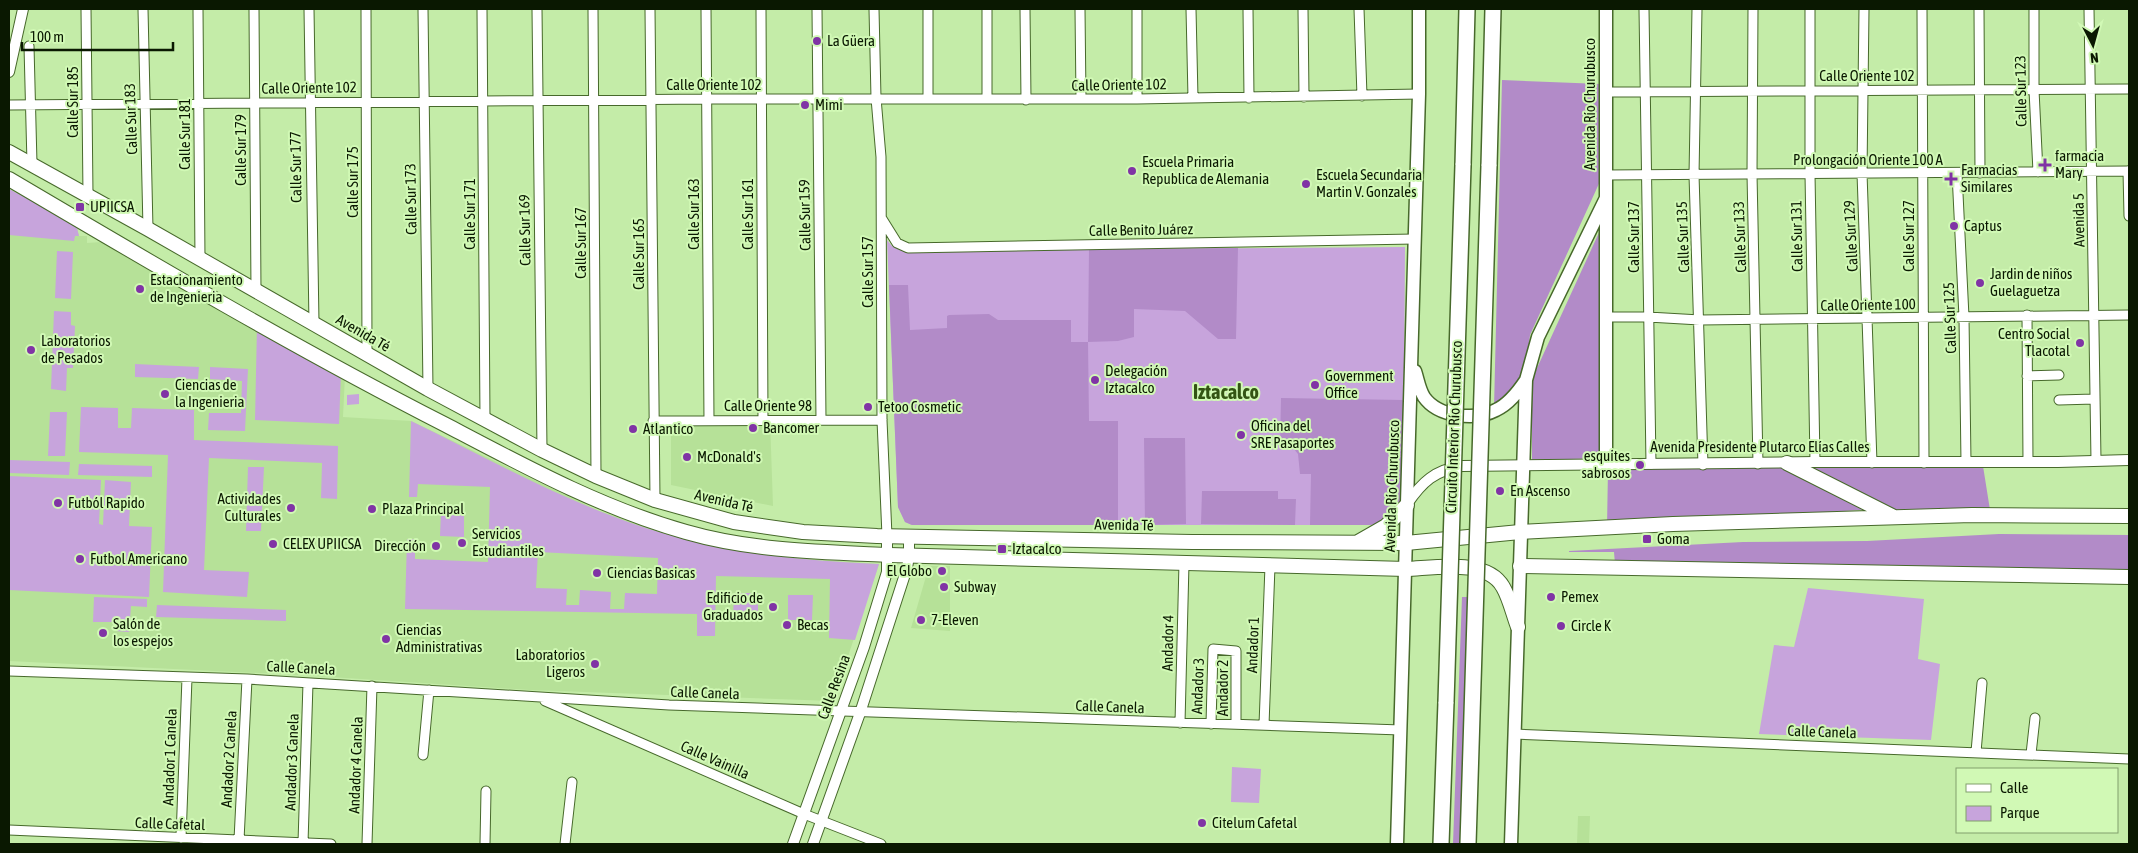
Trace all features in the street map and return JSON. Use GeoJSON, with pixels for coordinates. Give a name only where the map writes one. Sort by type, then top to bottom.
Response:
{"type":"FeatureCollection","features":[{"type":"Feature","properties":{"kind":"highway","name":"Circuito Interior Río Churubusco"},"geometry":{"type":"LineString","coordinates":[[1441,844],[1467,9]]}},
{"type":"Feature","properties":{"kind":"highway","name":"Circuito Interior Río Churubusco"},"geometry":{"type":"LineString","coordinates":[[1468,844],[1493,9]]}},
{"type":"Feature","properties":{"kind":"main road","name":"Avenida Río Churubusco"},"geometry":{"type":"LineString","coordinates":[[1397,844],[1412,359],[1420,9]]}},
{"type":"Feature","properties":{"kind":"main road","name":"Avenida Río Churubusco"},"geometry":{"type":"LineString","coordinates":[[1606,9],[1606,464]]}},
{"type":"Feature","properties":{"kind":"main road","name":"Avenida Té"},"geometry":{"type":"LineString","coordinates":[[9,152],[428,389],[542,450],[596,476],[655,500],[734,522],[803,532],[909,537],[1200,543],[1406,543],[1520,532]]}},
{"type":"Feature","properties":{"kind":"main road"},"geometry":{"type":"LineString","coordinates":[[9,179],[384,394],[594,499],[686,532],[732,543],[803,551],[909,556],[1406,569],[1475,568],[1486,572],[1504,588],[1518,627]]}},
{"type":"Feature","properties":{"kind":"main road","name":"Avenida Río Churubusco"},"geometry":{"type":"LineString","coordinates":[[1511,844],[1526,380],[1538,337],[1606,198]]}},
{"type":"Feature","properties":{"kind":"main road"},"geometry":{"type":"LineString","coordinates":[[1412,359],[1425,398],[1439,409],[1458,415],[1475,416],[1497,410],[1513,396],[1526,380]]}},
{"type":"Feature","properties":{"kind":"main road"},"geometry":{"type":"LineString","coordinates":[[1787,463],[1895,517]]}},
{"type":"Feature","properties":{"kind":"main road"},"geometry":{"type":"LineString","coordinates":[[1357,542],[1386,526],[1407,505]]}},
{"type":"Feature","properties":{"kind":"main road"},"geometry":{"type":"LineString","coordinates":[[1520,532],[1673,524],[1895,517],[2129,516]]}},
{"type":"Feature","properties":{"kind":"main road"},"geometry":{"type":"LineString","coordinates":[[1520,566],[2129,576]]}},
{"type":"Feature","properties":{"kind":"street"},"geometry":{"type":"LineString","coordinates":[[9,72],[23,9]]}},
{"type":"Feature","properties":{"kind":"street","name":"Calle Sur 185"},"geometry":{"type":"LineString","coordinates":[[86,9],[88,195]]}},
{"type":"Feature","properties":{"kind":"street","name":"Calle Sur 183"},"geometry":{"type":"LineString","coordinates":[[142,9],[143,105],[148,229]]}},
{"type":"Feature","properties":{"kind":"street","name":"Calle Sur 181"},"geometry":{"type":"LineString","coordinates":[[198,9],[200,259]]}},
{"type":"Feature","properties":{"kind":"street","name":"Calle Sur 179"},"geometry":{"type":"LineString","coordinates":[[254,9],[256,291]]}},
{"type":"Feature","properties":{"kind":"street","name":"Calle Sur 177"},"geometry":{"type":"LineString","coordinates":[[309,9],[314,324]]}},
{"type":"Feature","properties":{"kind":"street","name":"Calle Sur 175"},"geometry":{"type":"LineString","coordinates":[[366,9],[368,355]]}},
{"type":"Feature","properties":{"kind":"street","name":"Calle Sur 173"},"geometry":{"type":"LineString","coordinates":[[423,9],[428,389]]}},
{"type":"Feature","properties":{"kind":"street","name":"Calle Sur 171"},"geometry":{"type":"LineString","coordinates":[[482,9],[485,419]]}},
{"type":"Feature","properties":{"kind":"street","name":"Calle Sur 169"},"geometry":{"type":"LineString","coordinates":[[537,9],[542,450]]}},
{"type":"Feature","properties":{"kind":"street","name":"Calle Sur 167"},"geometry":{"type":"LineString","coordinates":[[593,9],[596,476]]}},
{"type":"Feature","properties":{"kind":"street","name":"Calle Sur 165"},"geometry":{"type":"LineString","coordinates":[[650,9],[655,500]]}},
{"type":"Feature","properties":{"kind":"street","name":"Calle Sur 163"},"geometry":{"type":"LineString","coordinates":[[706,9],[709,420]]}},
{"type":"Feature","properties":{"kind":"street","name":"Calle Sur 161"},"geometry":{"type":"LineString","coordinates":[[761,9],[763,420]]}},
{"type":"Feature","properties":{"kind":"street","name":"Calle Sur 159"},"geometry":{"type":"LineString","coordinates":[[817,9],[821,420]]}},
{"type":"Feature","properties":{"kind":"street","name":"Calle Sur 157"},"geometry":{"type":"LineString","coordinates":[[874,9],[876,98],[881,157],[882,420],[887,536]]}},
{"type":"Feature","properties":{"kind":"street"},"geometry":{"type":"LineString","coordinates":[[928,9],[928,99]]}},
{"type":"Feature","properties":{"kind":"street"},"geometry":{"type":"LineString","coordinates":[[987,9],[987,99]]}},
{"type":"Feature","properties":{"kind":"street"},"geometry":{"type":"LineString","coordinates":[[1025,9],[1026,100]]}},
{"type":"Feature","properties":{"kind":"street"},"geometry":{"type":"LineString","coordinates":[[1080,9],[1081,99]]}},
{"type":"Feature","properties":{"kind":"street"},"geometry":{"type":"LineString","coordinates":[[1136,9],[1137,99]]}},
{"type":"Feature","properties":{"kind":"street"},"geometry":{"type":"LineString","coordinates":[[1192,9],[1193,98]]}},
{"type":"Feature","properties":{"kind":"street"},"geometry":{"type":"LineString","coordinates":[[1248,9],[1249,98]]}},
{"type":"Feature","properties":{"kind":"street"},"geometry":{"type":"LineString","coordinates":[[1303,9],[1304,97]]}},
{"type":"Feature","properties":{"kind":"street"},"geometry":{"type":"LineString","coordinates":[[1359,9],[1362,96]]}},
{"type":"Feature","properties":{"kind":"street","name":"Calle Sur 137"},"geometry":{"type":"LineString","coordinates":[[1644,9],[1651,464]]}},
{"type":"Feature","properties":{"kind":"street","name":"Calle Sur 135"},"geometry":{"type":"LineString","coordinates":[[1697,9],[1694,175],[1703,464]]}},
{"type":"Feature","properties":{"kind":"street","name":"Calle Sur 133"},"geometry":{"type":"LineString","coordinates":[[1753,9],[1752,174],[1758,464]]}},
{"type":"Feature","properties":{"kind":"street","name":"Calle Sur 131"},"geometry":{"type":"LineString","coordinates":[[1810,9],[1810,174],[1815,462]]}},
{"type":"Feature","properties":{"kind":"street","name":"Calle Sur 129"},"geometry":{"type":"LineString","coordinates":[[1864,9],[1862,173],[1872,463]]}},
{"type":"Feature","properties":{"kind":"street","name":"Calle Sur 127"},"geometry":{"type":"LineString","coordinates":[[1922,9],[1924,462]]}},
{"type":"Feature","properties":{"kind":"street"},"geometry":{"type":"LineString","coordinates":[[1979,9],[1980,172]]}},
{"type":"Feature","properties":{"kind":"street","name":"Calle Sur 123"},"geometry":{"type":"LineString","coordinates":[[2034,9],[2034,90],[2038,172]]}},
{"type":"Feature","properties":{"kind":"street","name":"Avenida 5"},"geometry":{"type":"LineString","coordinates":[[2089,9],[2096,460]]}},
{"type":"Feature","properties":{"kind":"street"},"geometry":{"type":"LineString","coordinates":[[29,46],[32,164]]}},
{"type":"Feature","properties":{"kind":"street","name":"Calle Oriente 102"},"geometry":{"type":"LineString","coordinates":[[1606,92],[2129,88]]}},
{"type":"Feature","properties":{"kind":"street","name":"Calle Oriente 102"},"geometry":{"type":"LineString","coordinates":[[9,105],[199,105],[424,100],[482,102],[818,98],[1026,100],[1419,94]]}},
{"type":"Feature","properties":{"kind":"street"},"geometry":{"type":"LineString","coordinates":[[2129,171],[2129,216]]}},
{"type":"Feature","properties":{"kind":"street","name":"Prolongación Oriente 100 A"},"geometry":{"type":"LineString","coordinates":[[1606,175],[2129,171]]}},
{"type":"Feature","properties":{"kind":"street","name":"Calle Sur 125"},"geometry":{"type":"LineString","coordinates":[[1957,173],[1964,317],[1966,462]]}},
{"type":"Feature","properties":{"kind":"street","name":"Calle Benito Juárez"},"geometry":{"type":"LineString","coordinates":[[882,219],[898,243],[908,248],[1415,239]]}},
{"type":"Feature","properties":{"kind":"street","name":"Calle Oriente 100"},"geometry":{"type":"LineString","coordinates":[[1606,317],[1700,320],[2129,315]]}},
{"type":"Feature","properties":{"kind":"street"},"geometry":{"type":"LineString","coordinates":[[2027,316],[2028,462]]}},
{"type":"Feature","properties":{"kind":"street"},"geometry":{"type":"LineString","coordinates":[[2027,376],[2059,375]]}},
{"type":"Feature","properties":{"kind":"street"},"geometry":{"type":"LineString","coordinates":[[2059,400],[2094,399]]}},
{"type":"Feature","properties":{"kind":"street","name":"Calle Oriente 98"},"geometry":{"type":"LineString","coordinates":[[653,420],[882,420]]}},
{"type":"Feature","properties":{"kind":"street","name":"Avenida Presidente Plutarco Elías Calles"},"geometry":{"type":"LineString","coordinates":[[1407,505],[1424,481],[1440,471],[1462,466],[2129,460]]}},
{"type":"Feature","properties":{"kind":"street","name":"Calle Resina"},"geometry":{"type":"LineString","coordinates":[[793,844],[864,647],[888,572],[887,536]]}},
{"type":"Feature","properties":{"kind":"street"},"geometry":{"type":"LineString","coordinates":[[814,844],[860,713],[907,568],[909,537]]}},
{"type":"Feature","properties":{"kind":"street","name":"Andador 4"},"geometry":{"type":"LineString","coordinates":[[1180,723],[1184,563]]}},
{"type":"Feature","properties":{"kind":"street","name":"Andador 1"},"geometry":{"type":"LineString","coordinates":[[1264,725],[1270,566]]}},
{"type":"Feature","properties":{"kind":"street","name":"Andador 2"},"geometry":{"type":"LineString","coordinates":[[1213,649],[1236,651],[1236,724]]}},
{"type":"Feature","properties":{"kind":"street","name":"Andador 3"},"geometry":{"type":"LineString","coordinates":[[1211,724],[1213,649]]}},
{"type":"Feature","properties":{"kind":"street","name":"Calle Canela"},"geometry":{"type":"LineString","coordinates":[[9,671],[308,682],[669,705],[1401,730]]}},
{"type":"Feature","properties":{"kind":"street","name":"Andador 1 Canela"},"geometry":{"type":"LineString","coordinates":[[181,838],[187,678]]}},
{"type":"Feature","properties":{"kind":"street","name":"Andador 2 Canela"},"geometry":{"type":"LineString","coordinates":[[239,840],[247,679]]}},
{"type":"Feature","properties":{"kind":"street","name":"Andador 3 Canela"},"geometry":{"type":"LineString","coordinates":[[303,843],[308,682]]}},
{"type":"Feature","properties":{"kind":"street"},"geometry":{"type":"LineString","coordinates":[[1976,752],[1982,683]]}},
{"type":"Feature","properties":{"kind":"street","name":"Andador 4 Canela"},"geometry":{"type":"LineString","coordinates":[[367,844],[372,686]]}},
{"type":"Feature","properties":{"kind":"street"},"geometry":{"type":"LineString","coordinates":[[423,756],[429,690]]}},
{"type":"Feature","properties":{"kind":"street","name":"Calle Vainilla"},"geometry":{"type":"LineString","coordinates":[[538,698],[804,814],[881,844]]}},
{"type":"Feature","properties":{"kind":"street"},"geometry":{"type":"LineString","coordinates":[[2031,754],[2035,718]]}},
{"type":"Feature","properties":{"kind":"street","name":"Calle Canela"},"geometry":{"type":"LineString","coordinates":[[1514,734],[2129,759]]}},
{"type":"Feature","properties":{"kind":"street"},"geometry":{"type":"LineString","coordinates":[[565,844],[572,782]]}},
{"type":"Feature","properties":{"kind":"street"},"geometry":{"type":"LineString","coordinates":[[485,844],[486,790]]}},
{"type":"Feature","properties":{"kind":"street","name":"Calle Cafetal"},"geometry":{"type":"LineString","coordinates":[[9,830],[331,844]]}},
{"type":"Feature","properties":{"kind":"shaded area"},"geometry":{"type":"Polygon","coordinates":[[[1502,80],[1601,84],[1602,177],[1530,335],[1524,390],[1494,408],[1502,80]]]}},
{"type":"Feature","properties":{"kind":"shaded area"},"geometry":{"type":"Polygon","coordinates":[[[9,189],[76,224],[79,236],[87,236],[87,243],[102,242],[345,375],[343,417],[411,421],[597,510],[687,540],[767,556],[879,564],[833,701],[530,690],[300,675],[9,661],[9,189]]]}},
{"type":"Feature","properties":{"kind":"shaded area"},"geometry":{"type":"Polygon","coordinates":[[[1602,226],[1608,458],[1532,460],[1532,379],[1602,226]]]}},
{"type":"Feature","properties":{"kind":"shaded area"},"geometry":{"type":"Polygon","coordinates":[[[1238,248],[1236,339],[1218,339],[1185,311],[1134,309],[1134,337],[1118,341],[1088,342],[1089,249],[1238,248]]]}},
{"type":"Feature","properties":{"kind":"shaded area"},"geometry":{"type":"Polygon","coordinates":[[[889,285],[908,285],[910,330],[947,328],[947,316],[949,315],[989,314],[998,320],[1071,320],[1071,342],[1088,342],[1089,421],[1118,421],[1118,525],[912,525],[905,522],[898,507],[889,285]]]}},
{"type":"Feature","properties":{"kind":"shaded area"},"geometry":{"type":"Polygon","coordinates":[[[1281,398],[1404,400],[1401,505],[1386,521],[1371,525],[1310,525],[1311,474],[1300,474],[1298,454],[1294,449],[1280,447],[1281,398]]]}},
{"type":"Feature","properties":{"kind":"shaded area"},"geometry":{"type":"Polygon","coordinates":[[[770,420],[773,506],[671,485],[671,421],[770,420]]]}},
{"type":"Feature","properties":{"kind":"shaded area"},"geometry":{"type":"Polygon","coordinates":[[[1144,438],[1185,438],[1186,524],[1145,525],[1144,438]]]}},
{"type":"Feature","properties":{"kind":"shaded area"},"geometry":{"type":"Polygon","coordinates":[[[1802,466],[1983,466],[1990,510],[1890,510],[1802,466]]]}},
{"type":"Feature","properties":{"kind":"shaded area"},"geometry":{"type":"Polygon","coordinates":[[[1784,467],[1874,509],[1607,527],[1608,469],[1784,467]]]}},
{"type":"Feature","properties":{"kind":"shaded area"},"geometry":{"type":"Polygon","coordinates":[[[1202,491],[1278,491],[1278,499],[1296,499],[1295,525],[1201,524],[1202,491]]]}},
{"type":"Feature","properties":{"kind":"shaded area"},"geometry":{"type":"Polygon","coordinates":[[[1999,534],[2129,535],[2129,573],[1615,564],[1614,552],[1569,552],[1743,542],[1867,541],[1999,534]]]}},
{"type":"Feature","properties":{"kind":"shaded area"},"geometry":{"type":"Polygon","coordinates":[[[929,566],[950,566],[950,631],[911,628],[929,566]]]}},
{"type":"Feature","properties":{"kind":"shaded area"},"geometry":{"type":"Polygon","coordinates":[[[1462,597],[1473,597],[1463,844],[1453,844],[1462,597]]]}},
{"type":"Feature","properties":{"kind":"shaded area"},"geometry":{"type":"Polygon","coordinates":[[[1578,816],[1590,816],[1589,844],[1577,844],[1578,816]]]}},
{"type":"Feature","properties":{"kind":"green space"},"geometry":{"type":"Polygon","coordinates":[[[9,189],[76,224],[79,236],[75,236],[74,241],[9,235],[9,189]]]}},
{"type":"Feature","properties":{"kind":"green space"},"geometry":{"type":"Polygon","coordinates":[[[887,240],[892,246],[908,251],[1405,247],[1404,400],[1371,525],[912,525],[905,522],[898,507],[887,240]]]}},
{"type":"Feature","properties":{"kind":"green space"},"geometry":{"type":"Polygon","coordinates":[[[57,251],[73,252],[71,299],[55,298],[57,251]]]}},
{"type":"Feature","properties":{"kind":"green space"},"geometry":{"type":"Polygon","coordinates":[[[54,311],[71,312],[71,325],[75,326],[73,368],[67,368],[66,391],[51,389],[54,311]]]}},
{"type":"Feature","properties":{"kind":"green space"},"geometry":{"type":"Polygon","coordinates":[[[257,326],[341,373],[339,424],[255,420],[257,326]]]}},
{"type":"Feature","properties":{"kind":"green space"},"geometry":{"type":"Polygon","coordinates":[[[135,364],[199,367],[198,379],[135,377],[135,364]]]}},
{"type":"Feature","properties":{"kind":"green space"},"geometry":{"type":"Polygon","coordinates":[[[210,367],[248,369],[245,431],[208,430],[209,413],[241,413],[242,381],[210,379],[210,367]]]}},
{"type":"Feature","properties":{"kind":"green space"},"geometry":{"type":"Polygon","coordinates":[[[359,394],[359,404],[347,405],[347,395],[359,394]]]}},
{"type":"Feature","properties":{"kind":"green space"},"geometry":{"type":"Polygon","coordinates":[[[81,407],[118,408],[118,428],[131,428],[132,408],[194,410],[194,440],[338,446],[337,499],[321,498],[322,463],[209,458],[204,570],[249,572],[247,597],[163,592],[168,455],[79,452],[81,407]]]}},
{"type":"Feature","properties":{"kind":"green space"},"geometry":{"type":"Polygon","coordinates":[[[50,412],[67,412],[65,456],[48,456],[50,412]]]}},
{"type":"Feature","properties":{"kind":"green space"},"geometry":{"type":"Polygon","coordinates":[[[411,421],[577,502],[634,524],[724,548],[786,557],[879,564],[855,640],[829,638],[830,579],[716,576],[715,636],[697,636],[697,614],[405,609],[407,539],[415,539],[415,559],[488,562],[490,487],[418,484],[417,497],[409,497],[411,421]],[[538,552],[536,588],[567,589],[566,605],[579,605],[580,590],[611,592],[610,609],[624,609],[625,593],[657,594],[658,558],[538,552]]]}},
{"type":"Feature","properties":{"kind":"green space"},"geometry":{"type":"Polygon","coordinates":[[[9,460],[70,462],[69,475],[9,473],[9,460]]]}},
{"type":"Feature","properties":{"kind":"green space"},"geometry":{"type":"Polygon","coordinates":[[[79,464],[152,466],[152,477],[78,475],[79,464]]]}},
{"type":"Feature","properties":{"kind":"green space"},"geometry":{"type":"Polygon","coordinates":[[[248,467],[264,467],[261,531],[246,531],[248,467]]]}},
{"type":"Feature","properties":{"kind":"green space","name":"Futbol Americano"},"geometry":{"type":"Polygon","coordinates":[[[9,476],[101,480],[99,524],[103,525],[105,480],[131,482],[129,526],[152,527],[149,597],[9,590],[9,476]]]}},
{"type":"Feature","properties":{"kind":"green space"},"geometry":{"type":"Polygon","coordinates":[[[441,511],[464,511],[464,537],[440,536],[441,511]]]}},
{"type":"Feature","properties":{"kind":"green space"},"geometry":{"type":"Polygon","coordinates":[[[1808,588],[1924,599],[1918,659],[1940,664],[1931,740],[1759,734],[1774,645],[1794,647],[1808,588]]]}},
{"type":"Feature","properties":{"kind":"green space"},"geometry":{"type":"Polygon","coordinates":[[[734,593],[758,593],[758,618],[733,618],[734,593]]]}},
{"type":"Feature","properties":{"kind":"green space"},"geometry":{"type":"Polygon","coordinates":[[[788,595],[813,595],[812,620],[788,620],[788,595]]]}},
{"type":"Feature","properties":{"kind":"green space"},"geometry":{"type":"Polygon","coordinates":[[[94,597],[147,599],[147,607],[131,606],[129,632],[115,631],[114,622],[93,622],[94,597]]]}},
{"type":"Feature","properties":{"kind":"green space"},"geometry":{"type":"Polygon","coordinates":[[[157,605],[286,610],[286,621],[156,617],[157,605]]]}},
{"type":"Feature","properties":{"kind":"green space"},"geometry":{"type":"Polygon","coordinates":[[[1232,767],[1261,769],[1259,803],[1231,802],[1232,767]]]}},
{"type":"Feature","properties":{"kind":"place","name":"La Güera"},"geometry":{"type":"Point","coordinates":[817,41]}},
{"type":"Feature","properties":{"kind":"place","name":"Mimi"},"geometry":{"type":"Point","coordinates":[805,105]}},
{"type":"Feature","properties":{"kind":"place","name":"farmacia Mary"},"geometry":{"type":"Point","coordinates":[2045,165]}},
{"type":"Feature","properties":{"kind":"place","name":"Escuela Primaria Republica de Alemania"},"geometry":{"type":"Point","coordinates":[1132,171]}},
{"type":"Feature","properties":{"kind":"place","name":"Farmacias Similares"},"geometry":{"type":"Point","coordinates":[1951,179]}},
{"type":"Feature","properties":{"kind":"place","name":"Escuela Secundaria Martin V. Gonzales"},"geometry":{"type":"Point","coordinates":[1306,184]}},
{"type":"Feature","properties":{"kind":"place","name":"UPIICSA"},"geometry":{"type":"Point","coordinates":[80,207]}},
{"type":"Feature","properties":{"kind":"place","name":"Captus"},"geometry":{"type":"Point","coordinates":[1954,226]}},
{"type":"Feature","properties":{"kind":"place","name":"Jardin de niños Guelaguetza"},"geometry":{"type":"Point","coordinates":[1980,283]}},
{"type":"Feature","properties":{"kind":"place","name":"Estacionamiento de Ingenieria"},"geometry":{"type":"Point","coordinates":[140,289]}},
{"type":"Feature","properties":{"kind":"place","name":"Centro Social Tlacotal"},"geometry":{"type":"Point","coordinates":[2080,343]}},
{"type":"Feature","properties":{"kind":"place","name":"Laboratorios de Pesados"},"geometry":{"type":"Point","coordinates":[31,350]}},
{"type":"Feature","properties":{"kind":"place","name":"Delegación Iztacalco"},"geometry":{"type":"Point","coordinates":[1095,380]}},
{"type":"Feature","properties":{"kind":"place","name":"Government Office"},"geometry":{"type":"Point","coordinates":[1315,385]}},
{"type":"Feature","properties":{"kind":"place","name":"Ciencias de la Ingenieria"},"geometry":{"type":"Point","coordinates":[165,394]}},
{"type":"Feature","properties":{"kind":"place","name":"Tetoo Cosmetic"},"geometry":{"type":"Point","coordinates":[868,407]}},
{"type":"Feature","properties":{"kind":"place","name":"Bancomer"},"geometry":{"type":"Point","coordinates":[753,428]}},
{"type":"Feature","properties":{"kind":"place","name":"Atlantico"},"geometry":{"type":"Point","coordinates":[633,429]}},
{"type":"Feature","properties":{"kind":"place","name":"Oficina del SRE Pasaportes"},"geometry":{"type":"Point","coordinates":[1241,435]}},
{"type":"Feature","properties":{"kind":"place","name":"McDonald's"},"geometry":{"type":"Point","coordinates":[687,457]}},
{"type":"Feature","properties":{"kind":"place","name":"esquites sabrosos"},"geometry":{"type":"Point","coordinates":[1640,465]}},
{"type":"Feature","properties":{"kind":"place","name":"En Ascenso"},"geometry":{"type":"Point","coordinates":[1500,491]}},
{"type":"Feature","properties":{"kind":"place","name":"Futból Rapido"},"geometry":{"type":"Point","coordinates":[58,503]}},
{"type":"Feature","properties":{"kind":"place","name":"Actividades Culturales"},"geometry":{"type":"Point","coordinates":[291,508]}},
{"type":"Feature","properties":{"kind":"place","name":"Plaza Principal"},"geometry":{"type":"Point","coordinates":[372,509]}},
{"type":"Feature","properties":{"kind":"place","name":"Goma"},"geometry":{"type":"Point","coordinates":[1647,539]}},
{"type":"Feature","properties":{"kind":"place","name":"Servicios Estudiantiles"},"geometry":{"type":"Point","coordinates":[462,543]}},
{"type":"Feature","properties":{"kind":"place","name":"CELEX UPIICSA"},"geometry":{"type":"Point","coordinates":[273,544]}},
{"type":"Feature","properties":{"kind":"place","name":"Dirección"},"geometry":{"type":"Point","coordinates":[436,546]}},
{"type":"Feature","properties":{"kind":"place","name":"Iztacalco"},"geometry":{"type":"Point","coordinates":[1002,549]}},
{"type":"Feature","properties":{"kind":"place","name":"Futbol Americano"},"geometry":{"type":"Point","coordinates":[80,559]}},
{"type":"Feature","properties":{"kind":"place","name":"El Globo"},"geometry":{"type":"Point","coordinates":[942,571]}},
{"type":"Feature","properties":{"kind":"place","name":"Ciencias Basicas"},"geometry":{"type":"Point","coordinates":[597,573]}},
{"type":"Feature","properties":{"kind":"place","name":"Subway"},"geometry":{"type":"Point","coordinates":[944,587]}},
{"type":"Feature","properties":{"kind":"place","name":"Pemex"},"geometry":{"type":"Point","coordinates":[1551,597]}},
{"type":"Feature","properties":{"kind":"place","name":"Edificio de Graduados"},"geometry":{"type":"Point","coordinates":[773,607]}},
{"type":"Feature","properties":{"kind":"place","name":"7-Eleven"},"geometry":{"type":"Point","coordinates":[921,620]}},
{"type":"Feature","properties":{"kind":"place","name":"Becas"},"geometry":{"type":"Point","coordinates":[787,625]}},
{"type":"Feature","properties":{"kind":"place","name":"Circle K"},"geometry":{"type":"Point","coordinates":[1561,626]}},
{"type":"Feature","properties":{"kind":"place","name":"Salón de los espejos"},"geometry":{"type":"Point","coordinates":[103,633]}},
{"type":"Feature","properties":{"kind":"place","name":"Ciencias Administrativas"},"geometry":{"type":"Point","coordinates":[386,639]}},
{"type":"Feature","properties":{"kind":"place","name":"Laboratorios Ligeros"},"geometry":{"type":"Point","coordinates":[595,664]}},
{"type":"Feature","properties":{"kind":"place","name":"Citelum Cafetal"},"geometry":{"type":"Point","coordinates":[1202,823]}},
{"type":"Feature","properties":{"kind":"district","name":"Iztacalco"},"geometry":{"type":"Point","coordinates":[1226,392]}}]}
